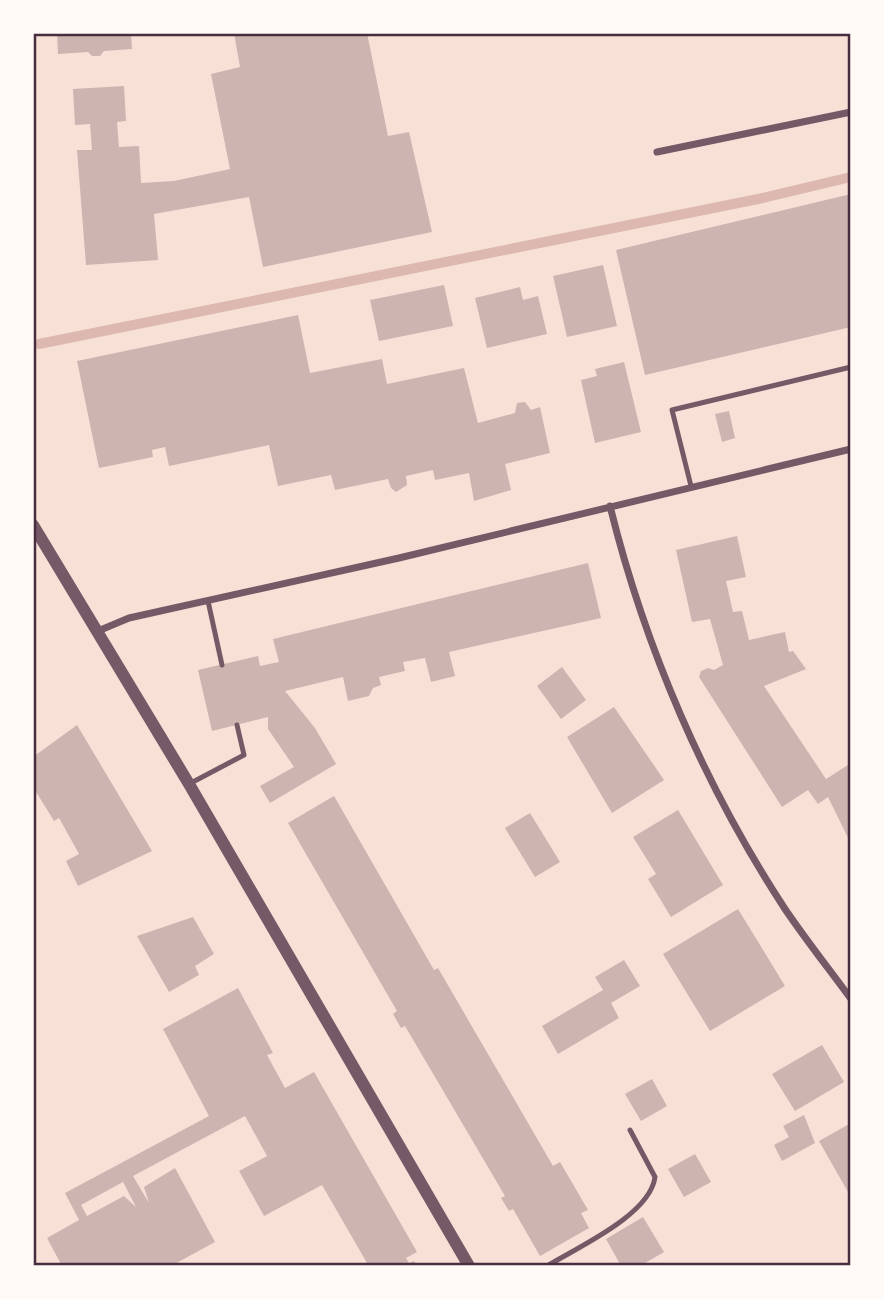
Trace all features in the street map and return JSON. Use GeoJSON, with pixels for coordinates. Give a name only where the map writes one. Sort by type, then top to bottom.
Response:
{"type":"FeatureCollection","features":[{"type":"Feature","properties":{"kind":"street"},"geometry":{"type":"LineString","coordinates":[[657,152],[851,112]]}},
{"type":"Feature","properties":{"kind":"street"},"geometry":{"type":"LineString","coordinates":[[98,631],[129,618],[851,449]]}},
{"type":"Feature","properties":{"kind":"street"},"geometry":{"type":"LineString","coordinates":[[610,506],[620,545],[659,662],[690,736],[722,801],[785,909],[851,999]]}},
{"type":"Feature","properties":{"kind":"street"},"geometry":{"type":"LineString","coordinates":[[34,528],[189,784],[469,1266]]}},
{"type":"Feature","properties":{"kind":"lane"},"geometry":{"type":"LineString","coordinates":[[691,486],[672,410],[851,367]]}},
{"type":"Feature","properties":{"kind":"lane"},"geometry":{"type":"LineString","coordinates":[[208,601],[222,665]]}},
{"type":"Feature","properties":{"kind":"lane"},"geometry":{"type":"LineString","coordinates":[[189,784],[244,755],[237,725]]}},
{"type":"Feature","properties":{"kind":"lane"},"geometry":{"type":"LineString","coordinates":[[547,1266],[621,1222],[648,1199],[655,1177],[630,1130]]}},
{"type":"Feature","properties":{"kind":"building"},"geometry":{"type":"Polygon","coordinates":[[[57,33],[131,33],[132,49],[104,51],[100,56],[92,56],[88,52],[58,54],[57,33]]]}},
{"type":"Feature","properties":{"kind":"building"},"geometry":{"type":"Polygon","coordinates":[[[234,33],[367,33],[388,136],[409,132],[432,232],[263,267],[249,197],[154,214],[158,260],[86,265],[77,150],[92,150],[90,124],[75,125],[73,89],[124,86],[126,121],[117,122],[119,147],[139,146],[141,183],[174,181],[230,169],[211,74],[240,67],[234,33]]]}},
{"type":"Feature","properties":{"kind":"building"},"geometry":{"type":"Polygon","coordinates":[[[851,194],[851,327],[645,375],[616,250],[851,194]]]}},
{"type":"Feature","properties":{"kind":"building"},"geometry":{"type":"Polygon","coordinates":[[[603,265],[617,326],[567,337],[553,276],[603,265]]]}},
{"type":"Feature","properties":{"kind":"building"},"geometry":{"type":"Polygon","coordinates":[[[444,285],[453,326],[379,341],[370,300],[444,285]]]}},
{"type":"Feature","properties":{"kind":"building"},"geometry":{"type":"Polygon","coordinates":[[[520,287],[523,300],[538,296],[547,334],[487,348],[475,298],[520,287]]]}},
{"type":"Feature","properties":{"kind":"building"},"geometry":{"type":"Polygon","coordinates":[[[298,315],[310,373],[382,359],[387,384],[464,368],[478,423],[515,413],[517,403],[525,402],[531,410],[540,407],[550,453],[505,464],[511,490],[474,501],[469,473],[435,480],[433,470],[406,476],[407,485],[396,492],[391,488],[388,479],[335,490],[331,475],[278,486],[269,445],[169,466],[165,447],[152,450],[153,457],[99,468],[77,361],[298,315]]]}},
{"type":"Feature","properties":{"kind":"building"},"geometry":{"type":"Polygon","coordinates":[[[624,362],[641,432],[595,443],[581,380],[597,376],[595,369],[624,362]]]}},
{"type":"Feature","properties":{"kind":"building"},"geometry":{"type":"Polygon","coordinates":[[[729,411],[735,438],[722,442],[715,414],[729,411]]]}},
{"type":"Feature","properties":{"kind":"building"},"geometry":{"type":"Polygon","coordinates":[[[737,536],[746,577],[726,581],[733,612],[742,611],[749,640],[785,632],[789,652],[793,651],[806,669],[764,686],[826,779],[851,763],[851,844],[828,797],[818,804],[808,790],[782,807],[699,677],[701,671],[708,668],[714,670],[723,665],[710,619],[692,622],[676,550],[737,536]]]}},
{"type":"Feature","properties":{"kind":"building"},"geometry":{"type":"Polygon","coordinates":[[[588,563],[601,618],[449,652],[455,676],[431,682],[425,658],[403,662],[405,671],[379,677],[381,685],[373,688],[369,696],[348,701],[343,677],[285,691],[315,728],[336,764],[270,803],[260,786],[294,767],[268,729],[268,717],[212,731],[198,670],[258,656],[260,666],[279,662],[273,639],[588,563]]]}},
{"type":"Feature","properties":{"kind":"building"},"geometry":{"type":"Polygon","coordinates":[[[562,667],[586,700],[561,719],[537,686],[562,667]]]}},
{"type":"Feature","properties":{"kind":"building"},"geometry":{"type":"Polygon","coordinates":[[[614,707],[664,780],[612,813],[567,737],[614,707]]]}},
{"type":"Feature","properties":{"kind":"building"},"geometry":{"type":"Polygon","coordinates":[[[77,725],[152,851],[78,886],[66,861],[79,854],[59,818],[54,821],[33,787],[33,757],[77,725]]]}},
{"type":"Feature","properties":{"kind":"building"},"geometry":{"type":"Polygon","coordinates":[[[334,796],[434,970],[438,968],[553,1166],[560,1162],[588,1210],[581,1213],[589,1228],[540,1256],[513,1209],[509,1211],[501,1198],[505,1196],[405,1026],[401,1028],[393,1014],[397,1011],[288,823],[334,796]]]}},
{"type":"Feature","properties":{"kind":"building"},"geometry":{"type":"Polygon","coordinates":[[[678,810],[723,885],[671,917],[648,879],[656,874],[633,837],[678,810]]]}},
{"type":"Feature","properties":{"kind":"building"},"geometry":{"type":"Polygon","coordinates":[[[530,813],[560,862],[535,877],[505,828],[530,813]]]}},
{"type":"Feature","properties":{"kind":"building"},"geometry":{"type":"Polygon","coordinates":[[[738,909],[785,986],[710,1031],[663,954],[738,909]]]}},
{"type":"Feature","properties":{"kind":"building"},"geometry":{"type":"Polygon","coordinates":[[[193,917],[214,954],[195,966],[199,975],[169,992],[137,936],[193,917]]]}},
{"type":"Feature","properties":{"kind":"building"},"geometry":{"type":"Polygon","coordinates":[[[624,960],[640,986],[611,1003],[619,1018],[558,1054],[542,1026],[603,990],[595,977],[624,960]]]}},
{"type":"Feature","properties":{"kind":"building"},"geometry":{"type":"Polygon","coordinates":[[[238,988],[273,1053],[267,1055],[285,1088],[314,1072],[417,1252],[406,1258],[409,1263],[414,1261],[417,1266],[349,1266],[367,1263],[322,1185],[264,1216],[239,1171],[267,1156],[245,1116],[133,1176],[149,1203],[144,1187],[175,1168],[215,1242],[171,1266],[62,1266],[47,1238],[79,1220],[65,1193],[209,1116],[163,1029],[238,988]],[[123,1182],[81,1205],[87,1216],[124,1196],[136,1207],[123,1182]]]}},
{"type":"Feature","properties":{"kind":"building"},"geometry":{"type":"Polygon","coordinates":[[[822,1045],[844,1082],[795,1111],[772,1074],[822,1045]]]}},
{"type":"Feature","properties":{"kind":"building"},"geometry":{"type":"Polygon","coordinates":[[[652,1079],[667,1106],[641,1121],[625,1094],[652,1079]]]}},
{"type":"Feature","properties":{"kind":"building"},"geometry":{"type":"Polygon","coordinates":[[[804,1115],[815,1143],[782,1161],[774,1145],[789,1137],[783,1126],[804,1115]]]}},
{"type":"Feature","properties":{"kind":"building"},"geometry":{"type":"Polygon","coordinates":[[[851,1123],[851,1190],[848,1192],[819,1141],[851,1123]]]}},
{"type":"Feature","properties":{"kind":"building"},"geometry":{"type":"Polygon","coordinates":[[[695,1154],[711,1182],[684,1197],[668,1169],[695,1154]]]}},
{"type":"Feature","properties":{"kind":"building"},"geometry":{"type":"Polygon","coordinates":[[[643,1217],[664,1252],[640,1266],[621,1266],[606,1239],[643,1217]]]}},
{"type":"Feature","properties":{"kind":"waterway"},"geometry":{"type":"LineString","coordinates":[[39,344],[763,198],[851,177]]}}]}
